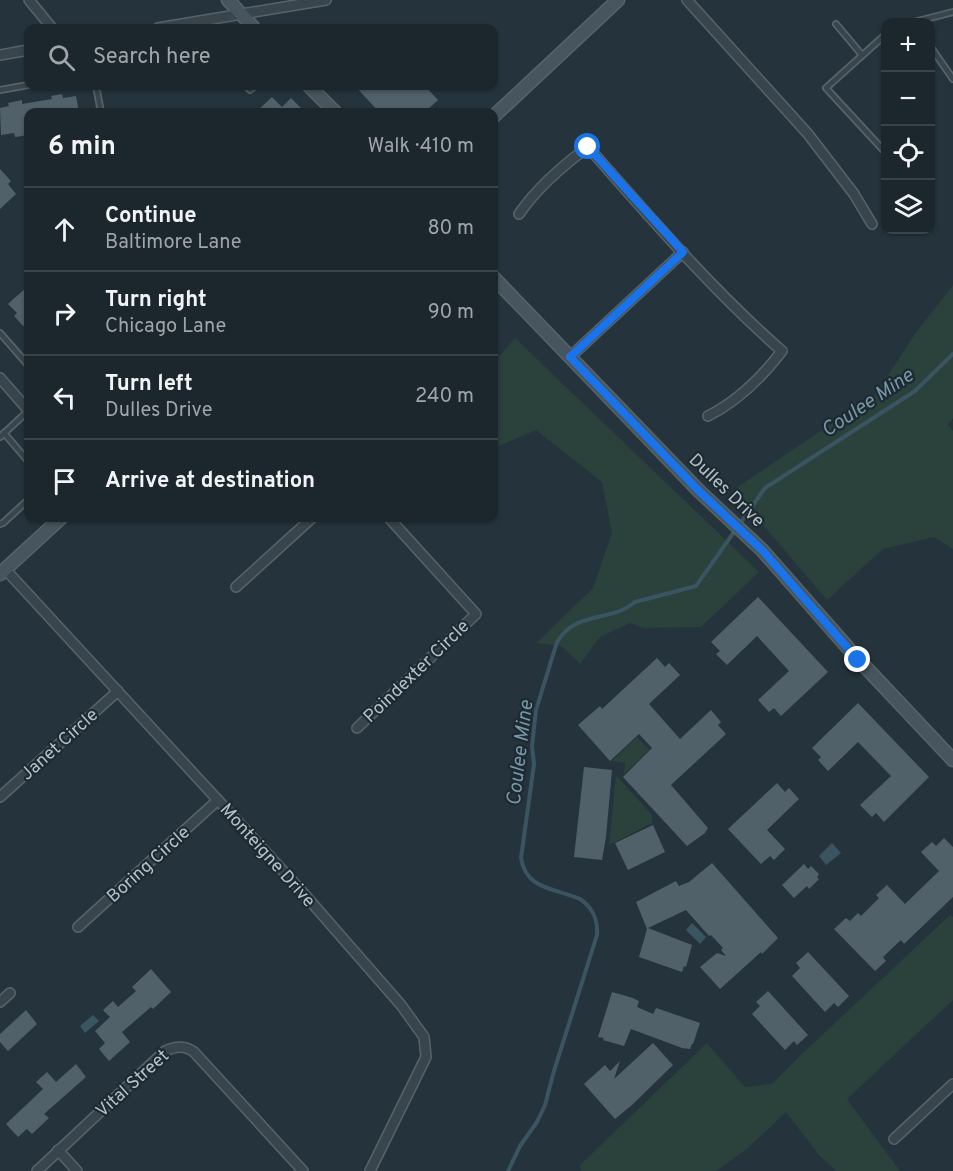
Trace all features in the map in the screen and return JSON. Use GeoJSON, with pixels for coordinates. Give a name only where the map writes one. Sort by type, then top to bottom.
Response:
{"type":"FeatureCollection","features":[{"type":"Feature","properties":{"kind":"street"},"geometry":{"type":"LineString","coordinates":[[29,0],[49,24]]}},
{"type":"Feature","properties":{"kind":"street"},"geometry":{"type":"LineString","coordinates":[[228,0],[250,24]]}},
{"type":"Feature","properties":{"kind":"street"},"geometry":{"type":"LineString","coordinates":[[204,24],[241,14],[326,0]]}},
{"type":"Feature","properties":{"kind":"street"},"geometry":{"type":"LineString","coordinates":[[498,112],[618,0]]}},
{"type":"Feature","properties":{"kind":"street"},"geometry":{"type":"LineString","coordinates":[[687,0],[807,134],[854,194],[872,224]]}},
{"type":"Feature","properties":{"kind":"street"},"geometry":{"type":"LineString","coordinates":[[0,55],[24,51]]}},
{"type":"Feature","properties":{"kind":"street"},"geometry":{"type":"LineString","coordinates":[[313,90],[331,108]]}},
{"type":"Feature","properties":{"kind":"street"},"geometry":{"type":"LineString","coordinates":[[519,214],[532,196],[588,147],[683,252],[782,351],[769,368],[728,406],[708,416]]}},
{"type":"Feature","properties":{"kind":"street"},"geometry":{"type":"LineString","coordinates":[[570,357],[683,252]]}},
{"type":"Feature","properties":{"kind":"street","name":"Dulles Drive"},"geometry":{"type":"LineString","coordinates":[[498,282],[699,491],[762,550],[858,660],[953,760]]}},
{"type":"Feature","properties":{"kind":"street"},"geometry":{"type":"LineString","coordinates":[[0,378],[24,405]]}},
{"type":"Feature","properties":{"kind":"street"},"geometry":{"type":"LineString","coordinates":[[3,572],[57,522]]}},
{"type":"Feature","properties":{"kind":"street"},"geometry":{"type":"LineString","coordinates":[[236,587],[308,522]]}},
{"type":"Feature","properties":{"kind":"street","name":"Poindexter Circle"},"geometry":{"type":"LineString","coordinates":[[357,728],[476,614],[393,522]]}},
{"type":"Feature","properties":{"kind":"street","name":"Monteigne Drive"},"geometry":{"type":"LineString","coordinates":[[3,572],[118,691],[298,887],[401,1005],[424,1037],[426,1057],[370,1171]]}},
{"type":"Feature","properties":{"kind":"street","name":"Janet Circle"},"geometry":{"type":"LineString","coordinates":[[0,797],[118,691]]}},
{"type":"Feature","properties":{"kind":"street","name":"Boring Circle"},"geometry":{"type":"LineString","coordinates":[[78,927],[218,800]]}},
{"type":"Feature","properties":{"kind":"street"},"geometry":{"type":"LineString","coordinates":[[0,1002],[10,993]]}},
{"type":"Feature","properties":{"kind":"street","name":"Vital Street"},"geometry":{"type":"LineString","coordinates":[[37,1171],[165,1050],[177,1046],[194,1052],[303,1171]]}},
{"type":"Feature","properties":{"kind":"street"},"geometry":{"type":"LineString","coordinates":[[894,1139],[953,1084]]}},
{"type":"Feature","properties":{"kind":"street"},"geometry":{"type":"LineString","coordinates":[[58,1150],[77,1171]]}},
{"type":"Feature","properties":{"kind":"lane"},"geometry":{"type":"LineString","coordinates":[[932,18],[953,12]]}},
{"type":"Feature","properties":{"kind":"lane"},"geometry":{"type":"LineString","coordinates":[[836,24],[862,56]]}},
{"type":"Feature","properties":{"kind":"lane"},"geometry":{"type":"LineString","coordinates":[[881,38],[826,88],[881,149]]}},
{"type":"Feature","properties":{"kind":"lane"},"geometry":{"type":"LineString","coordinates":[[935,53],[953,79]]}},
{"type":"Feature","properties":{"kind":"lane"},"geometry":{"type":"LineString","coordinates":[[0,90],[24,86]]}},
{"type":"Feature","properties":{"kind":"lane"},"geometry":{"type":"LineString","coordinates":[[97,90],[100,108]]}},
{"type":"Feature","properties":{"kind":"lane"},"geometry":{"type":"LineString","coordinates":[[0,333],[24,360]]}},
{"type":"Feature","properties":{"kind":"lane"},"geometry":{"type":"LineString","coordinates":[[24,414],[2,435],[24,457]]}},
{"type":"Feature","properties":{"kind":"lane"},"geometry":{"type":"LineString","coordinates":[[0,524],[24,504]]}},
{"type":"Feature","properties":{"kind":"green space"},"geometry":{"type":"Polygon","coordinates":[[[953,285],[953,418],[948,425],[953,431],[953,549],[934,537],[883,549],[827,600],[733,490],[876,394],[917,331],[953,285]]]}},
{"type":"Feature","properties":{"kind":"green space"},"geometry":{"type":"Polygon","coordinates":[[[515,338],[759,572],[701,627],[644,628],[630,623],[600,637],[580,664],[561,646],[536,643],[593,588],[612,533],[602,482],[536,430],[498,446],[498,357],[515,338]]]}},
{"type":"Feature","properties":{"kind":"green space"},"geometry":{"type":"Polygon","coordinates":[[[637,737],[649,750],[624,774],[625,763],[612,761],[637,737]]]}},
{"type":"Feature","properties":{"kind":"green space"},"geometry":{"type":"Polygon","coordinates":[[[616,775],[652,815],[652,823],[609,845],[616,775]]]}},
{"type":"Feature","properties":{"kind":"green space"},"geometry":{"type":"Polygon","coordinates":[[[950,915],[953,917],[953,1000],[847,1099],[900,1171],[836,1171],[819,1155],[786,1112],[747,1149],[716,1171],[581,1171],[580,1165],[707,1043],[745,1087],[772,1084],[950,915]]]}},
{"type":"Feature","properties":{"kind":"water"},"geometry":{"type":"Polygon","coordinates":[[[832,843],[841,853],[826,865],[819,856],[832,843]]]}},
{"type":"Feature","properties":{"kind":"water"},"geometry":{"type":"Polygon","coordinates":[[[692,923],[706,937],[700,944],[686,930],[692,923]]]}},
{"type":"Feature","properties":{"kind":"water"},"geometry":{"type":"Polygon","coordinates":[[[93,1015],[99,1021],[85,1033],[80,1026],[93,1015]]]}},
{"type":"Feature","properties":{"kind":"building"},"geometry":{"type":"Polygon","coordinates":[[[359,90],[429,90],[438,100],[429,108],[375,108],[359,90]]]}},
{"type":"Feature","properties":{"kind":"building"},"geometry":{"type":"Polygon","coordinates":[[[62,94],[63,98],[76,96],[78,108],[24,108],[24,136],[15,137],[14,133],[1,135],[0,108],[9,106],[8,103],[22,100],[22,104],[52,99],[51,96],[62,94]]]}},
{"type":"Feature","properties":{"kind":"building"},"geometry":{"type":"Polygon","coordinates":[[[272,97],[282,107],[291,98],[301,108],[260,108],[272,97]]]}},
{"type":"Feature","properties":{"kind":"building"},"geometry":{"type":"Polygon","coordinates":[[[0,169],[11,181],[8,184],[16,194],[0,209],[0,169]]]}},
{"type":"Feature","properties":{"kind":"building"},"geometry":{"type":"Polygon","coordinates":[[[24,290],[23,326],[14,316],[17,313],[8,304],[24,290]]]}},
{"type":"Feature","properties":{"kind":"building"},"geometry":{"type":"Polygon","coordinates":[[[758,597],[828,672],[781,716],[774,708],[769,712],[758,700],[789,671],[757,636],[727,665],[716,654],[720,651],[711,642],[758,597]]]}},
{"type":"Feature","properties":{"kind":"building"},"geometry":{"type":"Polygon","coordinates":[[[657,658],[665,667],[669,663],[680,675],[649,704],[680,739],[711,710],[721,722],[718,725],[726,734],[671,785],[708,828],[705,833],[687,846],[623,777],[652,748],[639,734],[610,761],[578,725],[600,706],[602,709],[657,658]]]}},
{"type":"Feature","properties":{"kind":"building"},"geometry":{"type":"Polygon","coordinates":[[[858,703],[929,777],[884,822],[876,813],[872,817],[860,805],[891,776],[858,742],[828,771],[818,760],[821,757],[812,748],[858,703]]]}},
{"type":"Feature","properties":{"kind":"building"},"geometry":{"type":"Polygon","coordinates":[[[584,767],[612,770],[602,860],[574,857],[584,767]]]}},
{"type":"Feature","properties":{"kind":"building"},"geometry":{"type":"Polygon","coordinates":[[[777,783],[785,792],[789,788],[799,799],[767,830],[785,849],[774,860],[770,856],[761,864],[728,829],[777,783]]]}},
{"type":"Feature","properties":{"kind":"building"},"geometry":{"type":"Polygon","coordinates":[[[653,825],[665,852],[628,870],[615,843],[653,825]]]}},
{"type":"Feature","properties":{"kind":"building"},"geometry":{"type":"Polygon","coordinates":[[[944,838],[953,847],[953,897],[904,944],[901,940],[883,957],[886,961],[875,971],[834,929],[846,918],[850,921],[858,913],[861,916],[879,898],[876,895],[887,885],[905,904],[939,871],[921,852],[932,842],[936,846],[944,838]]]}},
{"type":"Feature","properties":{"kind":"building"},"geometry":{"type":"Polygon","coordinates":[[[712,863],[778,938],[720,989],[700,967],[717,953],[726,956],[721,950],[723,948],[686,910],[648,928],[692,945],[686,967],[684,966],[682,972],[639,957],[647,929],[636,902],[676,881],[679,886],[689,882],[712,863]]]}},
{"type":"Feature","properties":{"kind":"building"},"geometry":{"type":"Polygon","coordinates":[[[804,864],[808,869],[811,866],[819,874],[817,877],[819,879],[809,889],[807,886],[794,898],[782,885],[804,864]]]}},
{"type":"Feature","properties":{"kind":"building"},"geometry":{"type":"Polygon","coordinates":[[[808,952],[849,996],[838,1007],[834,1003],[825,1012],[792,976],[800,968],[796,963],[808,952]]]}},
{"type":"Feature","properties":{"kind":"building"},"geometry":{"type":"Polygon","coordinates":[[[151,969],[171,992],[122,1032],[130,1042],[109,1061],[99,1049],[105,1043],[95,1031],[110,1017],[103,1010],[113,1001],[118,1007],[136,991],[132,987],[151,969]]]}},
{"type":"Feature","properties":{"kind":"building"},"geometry":{"type":"Polygon","coordinates":[[[768,991],[808,1035],[797,1045],[794,1041],[785,1050],[752,1014],[760,1006],[756,1002],[768,991]]]}},
{"type":"Feature","properties":{"kind":"building"},"geometry":{"type":"Polygon","coordinates":[[[612,992],[639,1001],[637,1007],[653,1014],[656,1008],[700,1023],[690,1049],[631,1029],[624,1046],[598,1037],[612,992]]]}},
{"type":"Feature","properties":{"kind":"building"},"geometry":{"type":"Polygon","coordinates":[[[26,1010],[37,1024],[8,1051],[0,1042],[0,1034],[26,1010]]]}},
{"type":"Feature","properties":{"kind":"building"},"geometry":{"type":"Polygon","coordinates":[[[653,1043],[673,1065],[615,1119],[584,1084],[605,1065],[610,1071],[620,1061],[614,1079],[653,1043]]]}},
{"type":"Feature","properties":{"kind":"building"},"geometry":{"type":"Polygon","coordinates":[[[76,1064],[86,1077],[44,1114],[49,1118],[32,1134],[27,1129],[18,1137],[6,1124],[43,1089],[36,1082],[47,1072],[56,1082],[76,1064]]]}},
{"type":"Feature","properties":{"kind":"waterway","name":"Coulee Mine"},"geometry":{"type":"LineString","coordinates":[[508,1171],[545,1105],[597,935],[597,924],[588,906],[580,899],[535,882],[524,868],[521,858],[534,764],[532,746],[536,710],[557,642],[565,632],[583,621],[615,613],[635,602],[696,586],[765,488],[915,391],[953,354]]}},
{"type":"Feature","properties":{"kind":"route"},"geometry":{"type":"LineString","coordinates":[[588,147],[683,252],[570,357],[699,491],[762,550],[858,660]]}}]}
